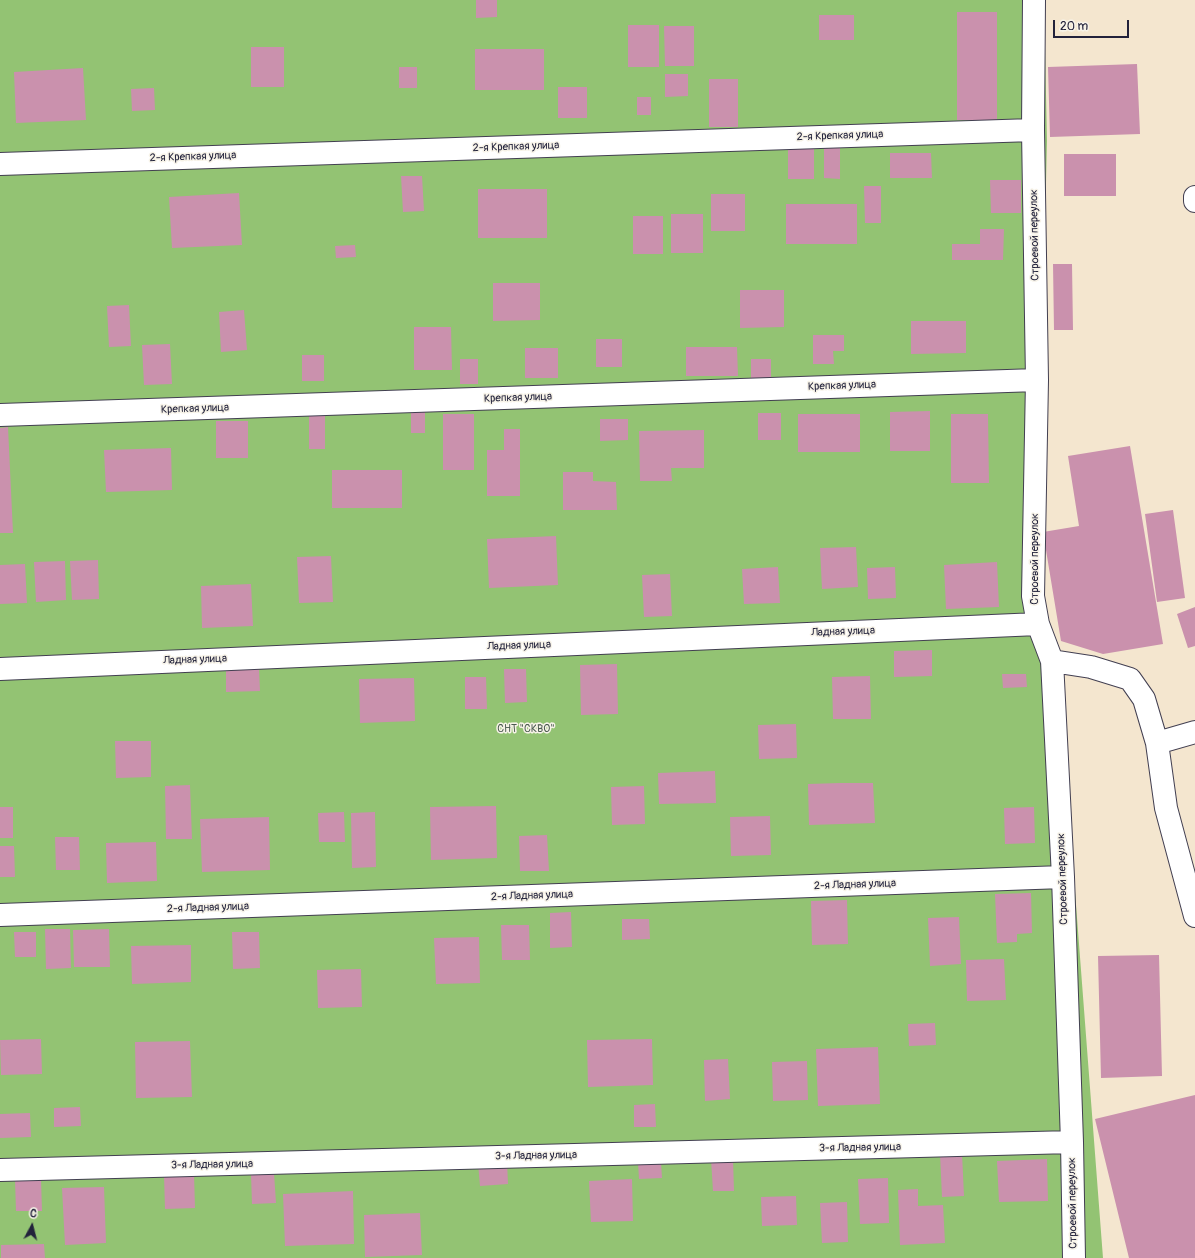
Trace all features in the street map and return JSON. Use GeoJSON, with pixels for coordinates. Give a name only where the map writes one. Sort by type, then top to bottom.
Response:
{"type":"FeatureCollection","features":[{"type":"Feature","properties":{"kind":"street","name":"Строевой переулок"},"geometry":{"type":"LineString","coordinates":[[1034,0],[1033,130],[1037,380],[1033,596],[1038,624],[1052,661],[1063,877],[1072,1142],[1074,1258]]}},
{"type":"Feature","properties":{"kind":"street","name":"2-я Крепкая улица"},"geometry":{"type":"LineString","coordinates":[[0,164],[1033,130]]}},
{"type":"Feature","properties":{"kind":"street","name":"Крепкая улица"},"geometry":{"type":"LineString","coordinates":[[0,416],[1037,380]]}},
{"type":"Feature","properties":{"kind":"street","name":"Ладная улица"},"geometry":{"type":"LineString","coordinates":[[0,669],[1038,624]]}},
{"type":"Feature","properties":{"kind":"street"},"geometry":{"type":"LineString","coordinates":[[1052,661],[1091,668],[1130,679],[1144,698],[1157,744],[1166,808],[1195,916]]}},
{"type":"Feature","properties":{"kind":"street"},"geometry":{"type":"LineString","coordinates":[[1157,744],[1195,732]]}},
{"type":"Feature","properties":{"kind":"street","name":"2-я Ладная улица"},"geometry":{"type":"LineString","coordinates":[[0,915],[1063,877]]}},
{"type":"Feature","properties":{"kind":"street","name":"3-я Ладная улица"},"geometry":{"type":"LineString","coordinates":[[0,1170],[1072,1142]]}},
{"type":"Feature","properties":{"kind":"green space","name":"СНТ \"СКВО\""},"geometry":{"type":"Polygon","coordinates":[[[0,0],[1044,0],[1047,141],[1036,598],[1058,669],[1103,1258],[0,1258],[0,0]]]}},
{"type":"Feature","properties":{"kind":"building"},"geometry":{"type":"Polygon","coordinates":[[[476,0],[497,0],[497,17],[476,18],[476,0]]]}},
{"type":"Feature","properties":{"kind":"building"},"geometry":{"type":"Polygon","coordinates":[[[957,12],[997,12],[997,120],[957,120],[957,12]]]}},
{"type":"Feature","properties":{"kind":"building"},"geometry":{"type":"Polygon","coordinates":[[[819,15],[854,15],[854,40],[819,40],[819,15]]]}},
{"type":"Feature","properties":{"kind":"building"},"geometry":{"type":"Polygon","coordinates":[[[628,25],[659,25],[659,67],[628,67],[628,25]]]}},
{"type":"Feature","properties":{"kind":"building"},"geometry":{"type":"Polygon","coordinates":[[[664,26],[694,26],[694,66],[665,66],[664,26]]]}},
{"type":"Feature","properties":{"kind":"building"},"geometry":{"type":"Polygon","coordinates":[[[251,47],[284,47],[284,87],[251,87],[251,47]]]}},
{"type":"Feature","properties":{"kind":"building"},"geometry":{"type":"Polygon","coordinates":[[[475,49],[544,49],[544,90],[475,90],[475,49]]]}},
{"type":"Feature","properties":{"kind":"building"},"geometry":{"type":"Polygon","coordinates":[[[1137,64],[1140,134],[1050,137],[1048,67],[1137,64]]]}},
{"type":"Feature","properties":{"kind":"building"},"geometry":{"type":"Polygon","coordinates":[[[399,67],[417,67],[417,88],[399,88],[399,67]]]}},
{"type":"Feature","properties":{"kind":"building"},"geometry":{"type":"Polygon","coordinates":[[[83,68],[86,120],[16,123],[14,72],[83,68]]]}},
{"type":"Feature","properties":{"kind":"building"},"geometry":{"type":"Polygon","coordinates":[[[665,74],[688,74],[688,96],[665,97],[665,74]]]}},
{"type":"Feature","properties":{"kind":"building"},"geometry":{"type":"Polygon","coordinates":[[[709,79],[738,79],[738,127],[709,127],[709,79]]]}},
{"type":"Feature","properties":{"kind":"building"},"geometry":{"type":"Polygon","coordinates":[[[558,87],[587,87],[587,118],[558,118],[558,87]]]}},
{"type":"Feature","properties":{"kind":"building"},"geometry":{"type":"Polygon","coordinates":[[[154,88],[155,110],[132,111],[131,89],[154,88]]]}},
{"type":"Feature","properties":{"kind":"building"},"geometry":{"type":"Polygon","coordinates":[[[637,97],[651,97],[651,115],[637,115],[637,97]]]}},
{"type":"Feature","properties":{"kind":"building"},"geometry":{"type":"Polygon","coordinates":[[[788,148],[814,148],[814,179],[788,179],[788,148]]]}},
{"type":"Feature","properties":{"kind":"building"},"geometry":{"type":"Polygon","coordinates":[[[824,148],[840,148],[840,179],[824,178],[824,148]]]}},
{"type":"Feature","properties":{"kind":"building"},"geometry":{"type":"Polygon","coordinates":[[[890,153],[931,153],[932,178],[890,178],[890,153]]]}},
{"type":"Feature","properties":{"kind":"building"},"geometry":{"type":"Polygon","coordinates":[[[1064,154],[1116,154],[1116,196],[1064,196],[1064,154]]]}},
{"type":"Feature","properties":{"kind":"building"},"geometry":{"type":"Polygon","coordinates":[[[401,176],[422,176],[424,211],[403,212],[401,176]]]}},
{"type":"Feature","properties":{"kind":"building"},"geometry":{"type":"Polygon","coordinates":[[[990,180],[1021,180],[1021,213],[991,213],[990,180]]]}},
{"type":"Feature","properties":{"kind":"building"},"geometry":{"type":"Polygon","coordinates":[[[864,186],[881,186],[881,223],[865,223],[864,186]]]}},
{"type":"Feature","properties":{"kind":"building"},"geometry":{"type":"Polygon","coordinates":[[[478,189],[547,189],[547,238],[478,238],[478,189]]]}},
{"type":"Feature","properties":{"kind":"building"},"geometry":{"type":"Polygon","coordinates":[[[239,193],[242,245],[172,248],[169,197],[239,193]]]}},
{"type":"Feature","properties":{"kind":"building"},"geometry":{"type":"Polygon","coordinates":[[[711,194],[745,194],[745,231],[711,231],[711,194]]]}},
{"type":"Feature","properties":{"kind":"building"},"geometry":{"type":"Polygon","coordinates":[[[786,204],[857,204],[857,244],[786,244],[786,204]]]}},
{"type":"Feature","properties":{"kind":"building"},"geometry":{"type":"Polygon","coordinates":[[[671,214],[703,214],[703,253],[671,253],[671,214]]]}},
{"type":"Feature","properties":{"kind":"building"},"geometry":{"type":"Polygon","coordinates":[[[633,216],[663,216],[663,254],[633,254],[633,216]]]}},
{"type":"Feature","properties":{"kind":"building"},"geometry":{"type":"Polygon","coordinates":[[[980,229],[1004,229],[1003,260],[952,260],[952,244],[980,244],[980,229]]]}},
{"type":"Feature","properties":{"kind":"building"},"geometry":{"type":"Polygon","coordinates":[[[355,245],[356,257],[336,258],[335,246],[355,245]]]}},
{"type":"Feature","properties":{"kind":"building"},"geometry":{"type":"Polygon","coordinates":[[[1053,264],[1072,264],[1073,330],[1054,330],[1053,264]]]}},
{"type":"Feature","properties":{"kind":"building"},"geometry":{"type":"Polygon","coordinates":[[[493,283],[540,283],[540,320],[493,321],[493,283]]]}},
{"type":"Feature","properties":{"kind":"building"},"geometry":{"type":"Polygon","coordinates":[[[740,290],[784,290],[784,327],[740,328],[740,290]]]}},
{"type":"Feature","properties":{"kind":"building"},"geometry":{"type":"Polygon","coordinates":[[[129,305],[131,346],[109,347],[107,306],[129,305]]]}},
{"type":"Feature","properties":{"kind":"building"},"geometry":{"type":"Polygon","coordinates":[[[244,310],[247,350],[221,352],[219,312],[244,310]]]}},
{"type":"Feature","properties":{"kind":"building"},"geometry":{"type":"Polygon","coordinates":[[[911,321],[966,321],[966,353],[911,354],[911,321]]]}},
{"type":"Feature","properties":{"kind":"building"},"geometry":{"type":"Polygon","coordinates":[[[414,327],[451,327],[452,370],[414,370],[414,327]]]}},
{"type":"Feature","properties":{"kind":"building"},"geometry":{"type":"Polygon","coordinates":[[[813,335],[844,335],[844,351],[833,351],[834,364],[813,364],[813,335]]]}},
{"type":"Feature","properties":{"kind":"building"},"geometry":{"type":"Polygon","coordinates":[[[596,339],[622,339],[622,367],[596,367],[596,339]]]}},
{"type":"Feature","properties":{"kind":"building"},"geometry":{"type":"Polygon","coordinates":[[[170,344],[172,384],[144,385],[142,345],[170,344]]]}},
{"type":"Feature","properties":{"kind":"building"},"geometry":{"type":"Polygon","coordinates":[[[686,347],[737,347],[738,376],[686,376],[686,347]]]}},
{"type":"Feature","properties":{"kind":"building"},"geometry":{"type":"Polygon","coordinates":[[[525,348],[558,348],[558,378],[525,378],[525,348]]]}},
{"type":"Feature","properties":{"kind":"building"},"geometry":{"type":"Polygon","coordinates":[[[302,355],[324,355],[324,381],[302,381],[302,355]]]}},
{"type":"Feature","properties":{"kind":"building"},"geometry":{"type":"Polygon","coordinates":[[[460,359],[478,359],[478,384],[460,384],[460,359]]]}},
{"type":"Feature","properties":{"kind":"building"},"geometry":{"type":"Polygon","coordinates":[[[751,359],[771,359],[771,378],[751,378],[751,359]]]}},
{"type":"Feature","properties":{"kind":"building"},"geometry":{"type":"Polygon","coordinates":[[[411,410],[425,411],[425,433],[411,433],[411,410]]]}},
{"type":"Feature","properties":{"kind":"building"},"geometry":{"type":"Polygon","coordinates":[[[930,411],[930,451],[890,451],[890,412],[930,411]]]}},
{"type":"Feature","properties":{"kind":"building"},"geometry":{"type":"Polygon","coordinates":[[[309,412],[325,412],[325,449],[309,449],[309,412]]]}},
{"type":"Feature","properties":{"kind":"building"},"geometry":{"type":"Polygon","coordinates":[[[758,413],[781,413],[781,440],[758,440],[758,413]]]}},
{"type":"Feature","properties":{"kind":"building"},"geometry":{"type":"Polygon","coordinates":[[[443,414],[474,414],[474,470],[443,470],[443,414]]]}},
{"type":"Feature","properties":{"kind":"building"},"geometry":{"type":"Polygon","coordinates":[[[798,414],[860,414],[860,452],[798,452],[798,414]]]}},
{"type":"Feature","properties":{"kind":"building"},"geometry":{"type":"Polygon","coordinates":[[[951,414],[988,414],[989,483],[951,483],[951,414]]]}},
{"type":"Feature","properties":{"kind":"building"},"geometry":{"type":"Polygon","coordinates":[[[600,419],[628,419],[628,440],[600,441],[600,419]]]}},
{"type":"Feature","properties":{"kind":"building"},"geometry":{"type":"Polygon","coordinates":[[[216,421],[248,421],[248,458],[216,458],[216,421]]]}},
{"type":"Feature","properties":{"kind":"building"},"geometry":{"type":"Polygon","coordinates":[[[8,427],[13,533],[0,533],[0,428],[8,427]]]}},
{"type":"Feature","properties":{"kind":"building"},"geometry":{"type":"Polygon","coordinates":[[[504,429],[520,429],[520,496],[487,496],[487,450],[504,450],[504,429]]]}},
{"type":"Feature","properties":{"kind":"building"},"geometry":{"type":"Polygon","coordinates":[[[704,430],[704,468],[671,468],[672,481],[640,481],[639,431],[704,430]]]}},
{"type":"Feature","properties":{"kind":"building"},"geometry":{"type":"Polygon","coordinates":[[[1130,446],[1163,644],[1103,654],[1061,641],[1043,532],[1079,526],[1068,456],[1130,446]]]}},
{"type":"Feature","properties":{"kind":"building"},"geometry":{"type":"Polygon","coordinates":[[[171,448],[172,490],[106,492],[104,450],[171,448]]]}},
{"type":"Feature","properties":{"kind":"building"},"geometry":{"type":"Polygon","coordinates":[[[332,470],[402,470],[402,508],[332,508],[332,470]]]}},
{"type":"Feature","properties":{"kind":"building"},"geometry":{"type":"Polygon","coordinates":[[[563,472],[593,472],[593,481],[616,482],[617,510],[563,510],[563,472]]]}},
{"type":"Feature","properties":{"kind":"building"},"geometry":{"type":"Polygon","coordinates":[[[1173,510],[1185,598],[1157,602],[1145,514],[1173,510]]]}},
{"type":"Feature","properties":{"kind":"building"},"geometry":{"type":"Polygon","coordinates":[[[556,536],[558,585],[489,588],[487,539],[556,536]]]}},
{"type":"Feature","properties":{"kind":"building"},"geometry":{"type":"Polygon","coordinates":[[[856,547],[858,587],[822,589],[820,548],[856,547]]]}},
{"type":"Feature","properties":{"kind":"building"},"geometry":{"type":"Polygon","coordinates":[[[331,556],[333,602],[299,603],[297,557],[331,556]]]}},
{"type":"Feature","properties":{"kind":"building"},"geometry":{"type":"Polygon","coordinates":[[[98,560],[99,599],[72,600],[70,561],[98,560]]]}},
{"type":"Feature","properties":{"kind":"building"},"geometry":{"type":"Polygon","coordinates":[[[65,561],[66,600],[36,602],[34,562],[65,561]]]}},
{"type":"Feature","properties":{"kind":"building"},"geometry":{"type":"Polygon","coordinates":[[[997,562],[999,607],[946,609],[944,565],[997,562]]]}},
{"type":"Feature","properties":{"kind":"building"},"geometry":{"type":"Polygon","coordinates":[[[25,564],[27,603],[0,604],[0,565],[25,564]]]}},
{"type":"Feature","properties":{"kind":"building"},"geometry":{"type":"Polygon","coordinates":[[[778,567],[780,603],[744,604],[742,569],[778,567]]]}},
{"type":"Feature","properties":{"kind":"building"},"geometry":{"type":"Polygon","coordinates":[[[895,567],[896,598],[868,599],[867,568],[895,567]]]}},
{"type":"Feature","properties":{"kind":"building"},"geometry":{"type":"Polygon","coordinates":[[[670,574],[672,616],[644,617],[642,575],[670,574]]]}},
{"type":"Feature","properties":{"kind":"building"},"geometry":{"type":"Polygon","coordinates":[[[251,584],[253,626],[202,628],[201,586],[251,584]]]}},
{"type":"Feature","properties":{"kind":"building"},"geometry":{"type":"Polygon","coordinates":[[[1195,607],[1195,646],[1188,648],[1177,614],[1195,607]]]}},
{"type":"Feature","properties":{"kind":"building"},"geometry":{"type":"Polygon","coordinates":[[[932,650],[932,676],[894,677],[894,651],[932,650]]]}},
{"type":"Feature","properties":{"kind":"building"},"geometry":{"type":"Polygon","coordinates":[[[617,664],[618,714],[581,715],[580,665],[617,664]]]}},
{"type":"Feature","properties":{"kind":"building"},"geometry":{"type":"Polygon","coordinates":[[[226,669],[259,669],[260,691],[226,692],[226,669]]]}},
{"type":"Feature","properties":{"kind":"building"},"geometry":{"type":"Polygon","coordinates":[[[504,669],[526,669],[527,702],[505,703],[504,669]]]}},
{"type":"Feature","properties":{"kind":"building"},"geometry":{"type":"Polygon","coordinates":[[[1002,674],[1026,674],[1027,687],[1003,688],[1002,674]]]}},
{"type":"Feature","properties":{"kind":"building"},"geometry":{"type":"Polygon","coordinates":[[[870,676],[871,719],[833,719],[832,677],[870,676]]]}},
{"type":"Feature","properties":{"kind":"building"},"geometry":{"type":"Polygon","coordinates":[[[465,677],[486,677],[487,709],[465,709],[465,677]]]}},
{"type":"Feature","properties":{"kind":"building"},"geometry":{"type":"Polygon","coordinates":[[[414,678],[415,721],[360,723],[359,679],[414,678]]]}},
{"type":"Feature","properties":{"kind":"building"},"geometry":{"type":"Polygon","coordinates":[[[796,724],[797,758],[759,759],[758,725],[796,724]]]}},
{"type":"Feature","properties":{"kind":"building"},"geometry":{"type":"Polygon","coordinates":[[[115,741],[151,741],[151,777],[116,778],[115,741]]]}},
{"type":"Feature","properties":{"kind":"building"},"geometry":{"type":"Polygon","coordinates":[[[715,771],[716,803],[659,804],[658,773],[715,771]]]}},
{"type":"Feature","properties":{"kind":"building"},"geometry":{"type":"Polygon","coordinates":[[[873,783],[875,823],[809,825],[808,784],[873,783]]]}},
{"type":"Feature","properties":{"kind":"building"},"geometry":{"type":"Polygon","coordinates":[[[190,785],[192,839],[166,839],[165,786],[190,785]]]}},
{"type":"Feature","properties":{"kind":"building"},"geometry":{"type":"Polygon","coordinates":[[[644,786],[645,824],[612,825],[611,787],[644,786]]]}},
{"type":"Feature","properties":{"kind":"building"},"geometry":{"type":"Polygon","coordinates":[[[496,806],[497,858],[431,860],[430,807],[496,806]]]}},
{"type":"Feature","properties":{"kind":"building"},"geometry":{"type":"Polygon","coordinates":[[[0,807],[13,807],[13,838],[0,838],[0,807]]]}},
{"type":"Feature","properties":{"kind":"building"},"geometry":{"type":"Polygon","coordinates":[[[1034,807],[1035,843],[1005,844],[1004,808],[1034,807]]]}},
{"type":"Feature","properties":{"kind":"building"},"geometry":{"type":"Polygon","coordinates":[[[344,812],[345,842],[319,842],[318,813],[344,812]]]}},
{"type":"Feature","properties":{"kind":"building"},"geometry":{"type":"Polygon","coordinates":[[[375,812],[376,867],[352,868],[351,813],[375,812]]]}},
{"type":"Feature","properties":{"kind":"building"},"geometry":{"type":"Polygon","coordinates":[[[770,816],[771,855],[731,856],[730,817],[770,816]]]}},
{"type":"Feature","properties":{"kind":"building"},"geometry":{"type":"Polygon","coordinates":[[[269,817],[270,870],[202,872],[200,819],[269,817]]]}},
{"type":"Feature","properties":{"kind":"building"},"geometry":{"type":"Polygon","coordinates":[[[547,835],[549,871],[520,871],[519,836],[547,835]]]}},
{"type":"Feature","properties":{"kind":"building"},"geometry":{"type":"Polygon","coordinates":[[[55,837],[79,837],[80,870],[56,870],[55,837]]]}},
{"type":"Feature","properties":{"kind":"building"},"geometry":{"type":"Polygon","coordinates":[[[156,842],[157,881],[107,883],[106,843],[156,842]]]}},
{"type":"Feature","properties":{"kind":"building"},"geometry":{"type":"Polygon","coordinates":[[[0,846],[14,846],[15,877],[0,877],[0,846]]]}},
{"type":"Feature","properties":{"kind":"building"},"geometry":{"type":"Polygon","coordinates":[[[1031,893],[1032,933],[1017,934],[1017,942],[997,943],[995,894],[1031,893]]]}},
{"type":"Feature","properties":{"kind":"building"},"geometry":{"type":"Polygon","coordinates":[[[847,900],[848,944],[812,945],[811,901],[847,900]]]}},
{"type":"Feature","properties":{"kind":"building"},"geometry":{"type":"Polygon","coordinates":[[[571,912],[572,947],[550,948],[550,913],[571,912]]]}},
{"type":"Feature","properties":{"kind":"building"},"geometry":{"type":"Polygon","coordinates":[[[959,917],[961,964],[930,966],[928,918],[959,917]]]}},
{"type":"Feature","properties":{"kind":"building"},"geometry":{"type":"Polygon","coordinates":[[[622,919],[649,919],[650,939],[622,940],[622,919]]]}},
{"type":"Feature","properties":{"kind":"building"},"geometry":{"type":"Polygon","coordinates":[[[501,925],[529,925],[530,960],[502,960],[501,925]]]}},
{"type":"Feature","properties":{"kind":"building"},"geometry":{"type":"Polygon","coordinates":[[[45,929],[70,929],[71,968],[46,969],[45,929]]]}},
{"type":"Feature","properties":{"kind":"building"},"geometry":{"type":"Polygon","coordinates":[[[109,929],[110,967],[74,967],[73,930],[109,929]]]}},
{"type":"Feature","properties":{"kind":"building"},"geometry":{"type":"Polygon","coordinates":[[[14,932],[36,932],[36,957],[15,957],[14,932]]]}},
{"type":"Feature","properties":{"kind":"building"},"geometry":{"type":"Polygon","coordinates":[[[232,932],[259,932],[260,968],[233,969],[232,932]]]}},
{"type":"Feature","properties":{"kind":"building"},"geometry":{"type":"Polygon","coordinates":[[[479,937],[480,983],[436,984],[434,938],[479,937]]]}},
{"type":"Feature","properties":{"kind":"building"},"geometry":{"type":"Polygon","coordinates":[[[191,945],[191,982],[132,984],[131,946],[191,945]]]}},
{"type":"Feature","properties":{"kind":"building"},"geometry":{"type":"Polygon","coordinates":[[[1159,955],[1162,1076],[1101,1078],[1098,956],[1159,955]]]}},
{"type":"Feature","properties":{"kind":"building"},"geometry":{"type":"Polygon","coordinates":[[[1004,959],[1006,1000],[967,1001],[966,960],[1004,959]]]}},
{"type":"Feature","properties":{"kind":"building"},"geometry":{"type":"Polygon","coordinates":[[[361,969],[362,1007],[318,1008],[317,970],[361,969]]]}},
{"type":"Feature","properties":{"kind":"building"},"geometry":{"type":"Polygon","coordinates":[[[935,1023],[936,1045],[909,1046],[908,1024],[935,1023]]]}},
{"type":"Feature","properties":{"kind":"building"},"geometry":{"type":"Polygon","coordinates":[[[41,1039],[42,1074],[1,1075],[0,1040],[41,1039]]]}},
{"type":"Feature","properties":{"kind":"building"},"geometry":{"type":"Polygon","coordinates":[[[652,1039],[653,1085],[588,1087],[587,1040],[652,1039]]]}},
{"type":"Feature","properties":{"kind":"building"},"geometry":{"type":"Polygon","coordinates":[[[190,1041],[192,1097],[136,1098],[135,1042],[190,1041]]]}},
{"type":"Feature","properties":{"kind":"building"},"geometry":{"type":"Polygon","coordinates":[[[878,1047],[880,1104],[818,1106],[816,1049],[878,1047]]]}},
{"type":"Feature","properties":{"kind":"building"},"geometry":{"type":"Polygon","coordinates":[[[728,1059],[730,1099],[705,1101],[704,1060],[728,1059]]]}},
{"type":"Feature","properties":{"kind":"building"},"geometry":{"type":"Polygon","coordinates":[[[807,1061],[808,1100],[773,1101],[772,1062],[807,1061]]]}},
{"type":"Feature","properties":{"kind":"building"},"geometry":{"type":"Polygon","coordinates":[[[1195,1095],[1195,1258],[1129,1258],[1095,1119],[1195,1095]]]}},
{"type":"Feature","properties":{"kind":"building"},"geometry":{"type":"Polygon","coordinates":[[[655,1104],[656,1127],[634,1127],[634,1105],[655,1104]]]}},
{"type":"Feature","properties":{"kind":"building"},"geometry":{"type":"Polygon","coordinates":[[[80,1107],[81,1126],[54,1127],[54,1108],[80,1107]]]}},
{"type":"Feature","properties":{"kind":"building"},"geometry":{"type":"Polygon","coordinates":[[[30,1113],[31,1137],[0,1138],[0,1114],[30,1113]]]}},
{"type":"Feature","properties":{"kind":"building"},"geometry":{"type":"Polygon","coordinates":[[[962,1153],[964,1196],[942,1197],[940,1154],[962,1153]]]}},
{"type":"Feature","properties":{"kind":"building"},"geometry":{"type":"Polygon","coordinates":[[[711,1159],[733,1159],[734,1191],[713,1191],[711,1159]]]}},
{"type":"Feature","properties":{"kind":"building"},"geometry":{"type":"Polygon","coordinates":[[[1047,1159],[1048,1201],[999,1202],[997,1161],[1047,1159]]]}},
{"type":"Feature","properties":{"kind":"building"},"geometry":{"type":"Polygon","coordinates":[[[507,1161],[508,1184],[480,1186],[478,1163],[507,1161]]]}},
{"type":"Feature","properties":{"kind":"building"},"geometry":{"type":"Polygon","coordinates":[[[638,1162],[661,1162],[662,1178],[639,1179],[638,1162]]]}},
{"type":"Feature","properties":{"kind":"building"},"geometry":{"type":"Polygon","coordinates":[[[274,1173],[276,1203],[252,1204],[251,1174],[274,1173]]]}},
{"type":"Feature","properties":{"kind":"building"},"geometry":{"type":"Polygon","coordinates":[[[194,1174],[195,1208],[165,1209],[164,1175],[194,1174]]]}},
{"type":"Feature","properties":{"kind":"building"},"geometry":{"type":"Polygon","coordinates":[[[888,1178],[889,1223],[860,1224],[858,1179],[888,1178]]]}},
{"type":"Feature","properties":{"kind":"building"},"geometry":{"type":"Polygon","coordinates":[[[41,1179],[42,1211],[16,1211],[15,1180],[41,1179]]]}},
{"type":"Feature","properties":{"kind":"building"},"geometry":{"type":"Polygon","coordinates":[[[632,1179],[633,1221],[591,1222],[589,1181],[632,1179]]]}},
{"type":"Feature","properties":{"kind":"building"},"geometry":{"type":"Polygon","coordinates":[[[104,1187],[106,1243],[65,1245],[62,1188],[104,1187]]]}},
{"type":"Feature","properties":{"kind":"building"},"geometry":{"type":"Polygon","coordinates":[[[918,1189],[918,1206],[943,1205],[945,1243],[900,1245],[898,1190],[918,1189]]]}},
{"type":"Feature","properties":{"kind":"building"},"geometry":{"type":"Polygon","coordinates":[[[353,1191],[354,1244],[285,1246],[283,1194],[353,1191]]]}},
{"type":"Feature","properties":{"kind":"building"},"geometry":{"type":"Polygon","coordinates":[[[796,1196],[797,1225],[762,1226],[761,1197],[796,1196]]]}},
{"type":"Feature","properties":{"kind":"building"},"geometry":{"type":"Polygon","coordinates":[[[847,1202],[848,1242],[822,1243],[820,1203],[847,1202]]]}},
{"type":"Feature","properties":{"kind":"building"},"geometry":{"type":"Polygon","coordinates":[[[420,1213],[422,1255],[365,1257],[364,1215],[420,1213]]]}},
{"type":"Feature","properties":{"kind":"building"},"geometry":{"type":"Polygon","coordinates":[[[44,1244],[45,1258],[1,1258],[1,1245],[44,1244]]]}}]}
